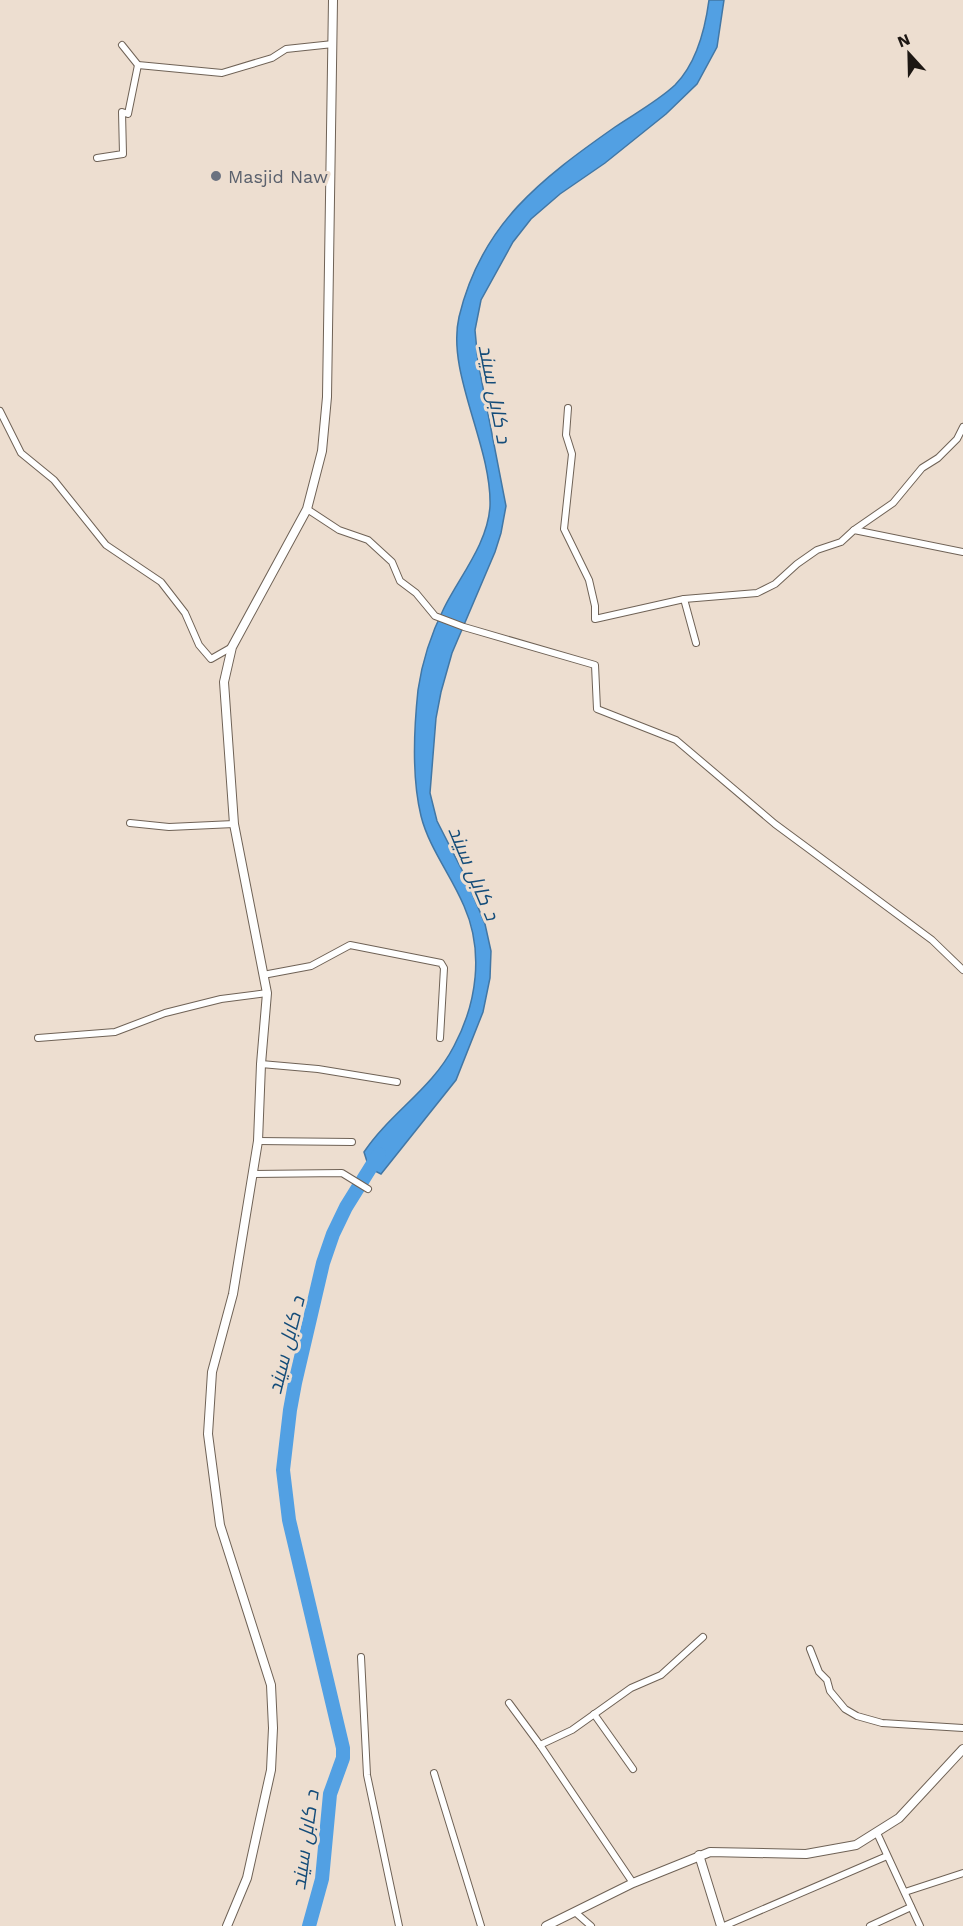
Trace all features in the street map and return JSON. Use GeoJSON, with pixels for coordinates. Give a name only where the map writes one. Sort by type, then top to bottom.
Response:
{"type":"FeatureCollection","features":[{"type":"Feature","properties":{"kind":"main road"},"geometry":{"type":"LineString","coordinates":[[226,1926],[247,1878],[271,1770],[273,1728],[271,1685],[220,1525],[208,1434],[212,1372],[232,1293],[258,1141],[267,993],[234,824],[224,682],[232,647],[307,510],[322,451],[327,398],[333,0]]}},
{"type":"Feature","properties":{"kind":"main road"},"geometry":{"type":"LineString","coordinates":[[546,1926],[633,1883],[710,1851],[806,1854],[856,1845],[899,1818],[963,1749]]}},
{"type":"Feature","properties":{"kind":"main road"},"geometry":{"type":"LineString","coordinates":[[699,1856],[722,1926]]}},
{"type":"Feature","properties":{"kind":"street"},"geometry":{"type":"LineString","coordinates":[[122,45],[138,65],[222,73],[272,58],[286,49],[333,44]]}},
{"type":"Feature","properties":{"kind":"street"},"geometry":{"type":"LineString","coordinates":[[97,158],[123,154],[122,112],[128,114],[138,65]]}},
{"type":"Feature","properties":{"kind":"street"},"geometry":{"type":"LineString","coordinates":[[568,408],[566,435],[572,454],[564,529],[589,580],[596,619],[684,599],[757,592],[775,584],[817,550],[841,542],[854,530],[893,503],[922,468],[938,458],[957,439],[963,428]]}},
{"type":"Feature","properties":{"kind":"street"},"geometry":{"type":"LineString","coordinates":[[0,411],[21,453],[54,480],[106,545],[160,582],[185,613],[199,645],[211,658],[232,647]]}},
{"type":"Feature","properties":{"kind":"street"},"geometry":{"type":"LineString","coordinates":[[307,510],[339,530],[368,540],[392,562],[400,581],[416,593],[435,616],[464,627],[595,665],[597,709],[676,740],[775,824],[932,940],[963,970]]}},
{"type":"Feature","properties":{"kind":"street"},"geometry":{"type":"LineString","coordinates":[[854,530],[963,552]]}},
{"type":"Feature","properties":{"kind":"street"},"geometry":{"type":"LineString","coordinates":[[684,599],[696,643]]}},
{"type":"Feature","properties":{"kind":"street"},"geometry":{"type":"LineString","coordinates":[[130,823],[169,827],[234,824]]}},
{"type":"Feature","properties":{"kind":"street"},"geometry":{"type":"LineString","coordinates":[[263,975],[311,966],[350,945],[441,963],[444,968],[440,1038]]}},
{"type":"Feature","properties":{"kind":"street"},"geometry":{"type":"LineString","coordinates":[[38,1038],[115,1032],[165,1013],[221,999],[267,993]]}},
{"type":"Feature","properties":{"kind":"street"},"geometry":{"type":"LineString","coordinates":[[261,1064],[318,1069],[397,1082]]}},
{"type":"Feature","properties":{"kind":"street"},"geometry":{"type":"LineString","coordinates":[[258,1141],[352,1142]]}},
{"type":"Feature","properties":{"kind":"street"},"geometry":{"type":"LineString","coordinates":[[253,1174],[342,1173],[368,1189]]}},
{"type":"Feature","properties":{"kind":"street"},"geometry":{"type":"LineString","coordinates":[[540,1745],[572,1730],[632,1688],[661,1675],[703,1637]]}},
{"type":"Feature","properties":{"kind":"street"},"geometry":{"type":"LineString","coordinates":[[810,1649],[819,1672],[827,1680],[830,1691],[845,1709],[857,1716],[882,1723],[963,1728]]}},
{"type":"Feature","properties":{"kind":"street"},"geometry":{"type":"LineString","coordinates":[[361,1657],[367,1775],[399,1926]]}},
{"type":"Feature","properties":{"kind":"street"},"geometry":{"type":"LineString","coordinates":[[509,1703],[633,1883]]}},
{"type":"Feature","properties":{"kind":"street"},"geometry":{"type":"LineString","coordinates":[[594,1714],[633,1769]]}},
{"type":"Feature","properties":{"kind":"street"},"geometry":{"type":"LineString","coordinates":[[434,1773],[481,1926]]}},
{"type":"Feature","properties":{"kind":"street"},"geometry":{"type":"LineString","coordinates":[[877,1833],[920,1926]]}},
{"type":"Feature","properties":{"kind":"street"},"geometry":{"type":"LineString","coordinates":[[722,1926],[887,1856]]}},
{"type":"Feature","properties":{"kind":"street"},"geometry":{"type":"LineString","coordinates":[[904,1892],[963,1873]]}},
{"type":"Feature","properties":{"kind":"street"},"geometry":{"type":"LineString","coordinates":[[870,1926],[911,1907]]}},
{"type":"Feature","properties":{"kind":"street"},"geometry":{"type":"LineString","coordinates":[[575,1912],[591,1926]]}},
{"type":"Feature","properties":{"kind":"water"},"geometry":{"type":"Polygon","coordinates":[[[709,0],[724,0],[717,47],[697,84],[666,114],[605,163],[560,194],[531,219],[513,242],[481,300],[475,330],[478,362],[506,506],[495,552],[452,653],[441,692],[436,718],[430,793],[437,821],[465,876],[485,924],[491,951],[490,978],[483,1012],[456,1080],[381,1174],[369,1168],[364,1152],[374,1138],[423,1088],[445,1061],[462,1029],[473,995],[475,977],[476,959],[470,923],[459,895],[429,839],[421,816],[416,786],[415,753],[418,690],[428,648],[444,608],[479,546],[490,506],[489,483],[484,459],[459,362],[457,339],[459,317],[469,284],[482,255],[518,207],[562,166],[661,96],[683,76],[699,46],[709,0]]]}},
{"type":"Feature","properties":{"kind":"waterway","name":"د کابل سيند"},"geometry":{"type":"LineString","coordinates":[[309,1926],[322,1879],[330,1794],[343,1758],[343,1748],[289,1520],[283,1470],[295,1383],[323,1263],[346,1207],[379,1154]]}},
{"type":"Feature","properties":{"kind":"place","name":"Masjid Naw"},"geometry":{"type":"Point","coordinates":[216,176]}}]}
